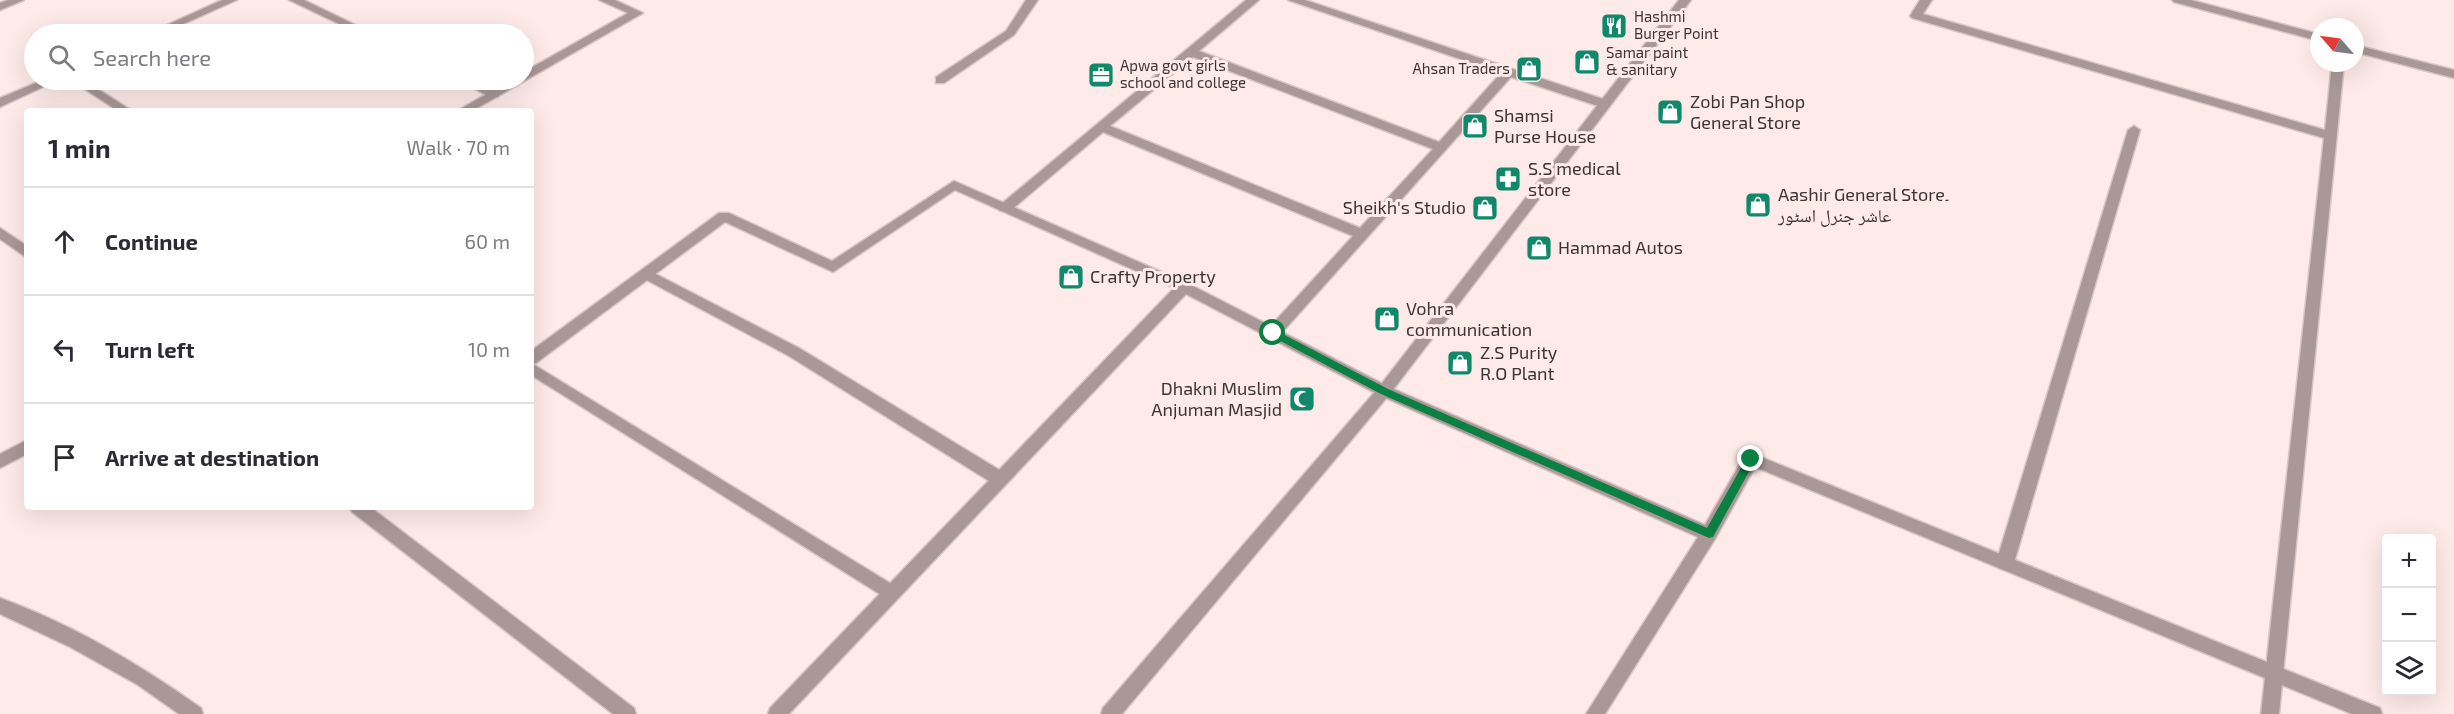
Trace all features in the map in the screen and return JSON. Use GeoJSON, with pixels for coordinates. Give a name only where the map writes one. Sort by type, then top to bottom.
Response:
{"type":"FeatureCollection","features":[{"type":"Feature","properties":{"kind":"street"},"geometry":{"type":"LineString","coordinates":[[0,7],[18,0]]}},
{"type":"Feature","properties":{"kind":"street"},"geometry":{"type":"LineString","coordinates":[[176,24],[231,0]]}},
{"type":"Feature","properties":{"kind":"street"},"geometry":{"type":"LineString","coordinates":[[295,0],[347,24]]}},
{"type":"Feature","properties":{"kind":"street"},"geometry":{"type":"LineString","coordinates":[[534,71],[637,13],[605,0]]}},
{"type":"Feature","properties":{"kind":"street"},"geometry":{"type":"LineString","coordinates":[[940,80],[1010,33],[1032,0]]}},
{"type":"Feature","properties":{"kind":"street"},"geometry":{"type":"LineString","coordinates":[[1005,208],[1253,0]]}},
{"type":"Feature","properties":{"kind":"street"},"geometry":{"type":"LineString","coordinates":[[1294,0],[1605,104]]}},
{"type":"Feature","properties":{"kind":"street"},"geometry":{"type":"LineString","coordinates":[[1110,714],[1384,391],[1685,0]]}},
{"type":"Feature","properties":{"kind":"street"},"geometry":{"type":"LineString","coordinates":[[1926,0],[1916,16],[2330,136]]}},
{"type":"Feature","properties":{"kind":"street"},"geometry":{"type":"LineString","coordinates":[[2178,0],[2310,36]]}},
{"type":"Feature","properties":{"kind":"street"},"geometry":{"type":"LineString","coordinates":[[2364,50],[2454,74]]}},
{"type":"Feature","properties":{"kind":"street"},"geometry":{"type":"LineString","coordinates":[[1191,52],[1440,147]]}},
{"type":"Feature","properties":{"kind":"street"},"geometry":{"type":"LineString","coordinates":[[1273,333],[1509,72]]}},
{"type":"Feature","properties":{"kind":"street"},"geometry":{"type":"LineString","coordinates":[[2270,714],[2337,72]]}},
{"type":"Feature","properties":{"kind":"street"},"geometry":{"type":"LineString","coordinates":[[0,103],[29,90]]}},
{"type":"Feature","properties":{"kind":"street"},"geometry":{"type":"LineString","coordinates":[[93,90],[121,108]]}},
{"type":"Feature","properties":{"kind":"street"},"geometry":{"type":"LineString","coordinates":[[485,90],[494,94]]}},
{"type":"Feature","properties":{"kind":"street"},"geometry":{"type":"LineString","coordinates":[[468,108],[501,90]]}},
{"type":"Feature","properties":{"kind":"street"},"geometry":{"type":"LineString","coordinates":[[1101,127],[1361,234]]}},
{"type":"Feature","properties":{"kind":"street"},"geometry":{"type":"LineString","coordinates":[[2005,563],[2134,130]]}},
{"type":"Feature","properties":{"kind":"street"},"geometry":{"type":"LineString","coordinates":[[534,357],[724,216],[833,267],[954,186],[1184,287],[1384,391],[1709,534]]}},
{"type":"Feature","properties":{"kind":"street"},"geometry":{"type":"LineString","coordinates":[[0,232],[24,250]]}},
{"type":"Feature","properties":{"kind":"street"},"geometry":{"type":"LineString","coordinates":[[646,274],[794,352],[1000,479]]}},
{"type":"Feature","properties":{"kind":"street"},"geometry":{"type":"LineString","coordinates":[[777,714],[1184,287]]}},
{"type":"Feature","properties":{"kind":"street"},"geometry":{"type":"LineString","coordinates":[[534,370],[892,593]]}},
{"type":"Feature","properties":{"kind":"street"},"geometry":{"type":"LineString","coordinates":[[0,462],[24,448]]}},
{"type":"Feature","properties":{"kind":"street"},"geometry":{"type":"LineString","coordinates":[[1595,714],[1709,534],[1751,459],[2373,714]]}},
{"type":"Feature","properties":{"kind":"street"},"geometry":{"type":"LineString","coordinates":[[362,510],[627,714]]}},
{"type":"Feature","properties":{"kind":"street"},"geometry":{"type":"LineString","coordinates":[[0,606],[76,641],[145,679],[194,714]]}},
{"type":"Feature","properties":{"kind":"place","name":"Hashmi Burger Point"},"geometry":{"type":"Point","coordinates":[1614,26]}},
{"type":"Feature","properties":{"kind":"place","name":"Samar paint & sanitary"},"geometry":{"type":"Point","coordinates":[1587,62]}},
{"type":"Feature","properties":{"kind":"place","name":"Ahsan Traders"},"geometry":{"type":"Point","coordinates":[1529,69]}},
{"type":"Feature","properties":{"kind":"place","name":"Apwa govt girls school and college"},"geometry":{"type":"Point","coordinates":[1101,75]}},
{"type":"Feature","properties":{"kind":"place","name":"Zobi Pan Shop General Store"},"geometry":{"type":"Point","coordinates":[1670,112]}},
{"type":"Feature","properties":{"kind":"place","name":"Shamsi Purse House"},"geometry":{"type":"Point","coordinates":[1475,126]}},
{"type":"Feature","properties":{"kind":"place","name":"S.S medical store"},"geometry":{"type":"Point","coordinates":[1508,179]}},
{"type":"Feature","properties":{"kind":"place","name":"Aashir General Store۔ عاشر جنرل اسٹور"},"geometry":{"type":"Point","coordinates":[1758,205]}},
{"type":"Feature","properties":{"kind":"place","name":"Sheikh's Studio"},"geometry":{"type":"Point","coordinates":[1485,208]}},
{"type":"Feature","properties":{"kind":"place","name":"Hammad Autos"},"geometry":{"type":"Point","coordinates":[1539,248]}},
{"type":"Feature","properties":{"kind":"place","name":"Crafty Property"},"geometry":{"type":"Point","coordinates":[1071,277]}},
{"type":"Feature","properties":{"kind":"place","name":"Vohra communication"},"geometry":{"type":"Point","coordinates":[1387,319]}},
{"type":"Feature","properties":{"kind":"place","name":"Z.S Purity R.O Plant"},"geometry":{"type":"Point","coordinates":[1460,363]}},
{"type":"Feature","properties":{"kind":"place","name":"Dhakni Muslim Anjuman Masjid"},"geometry":{"type":"Point","coordinates":[1302,399]}},
{"type":"Feature","properties":{"kind":"route"},"geometry":{"type":"LineString","coordinates":[[1273,333],[1384,391],[1709,534],[1751,459]]}}]}
